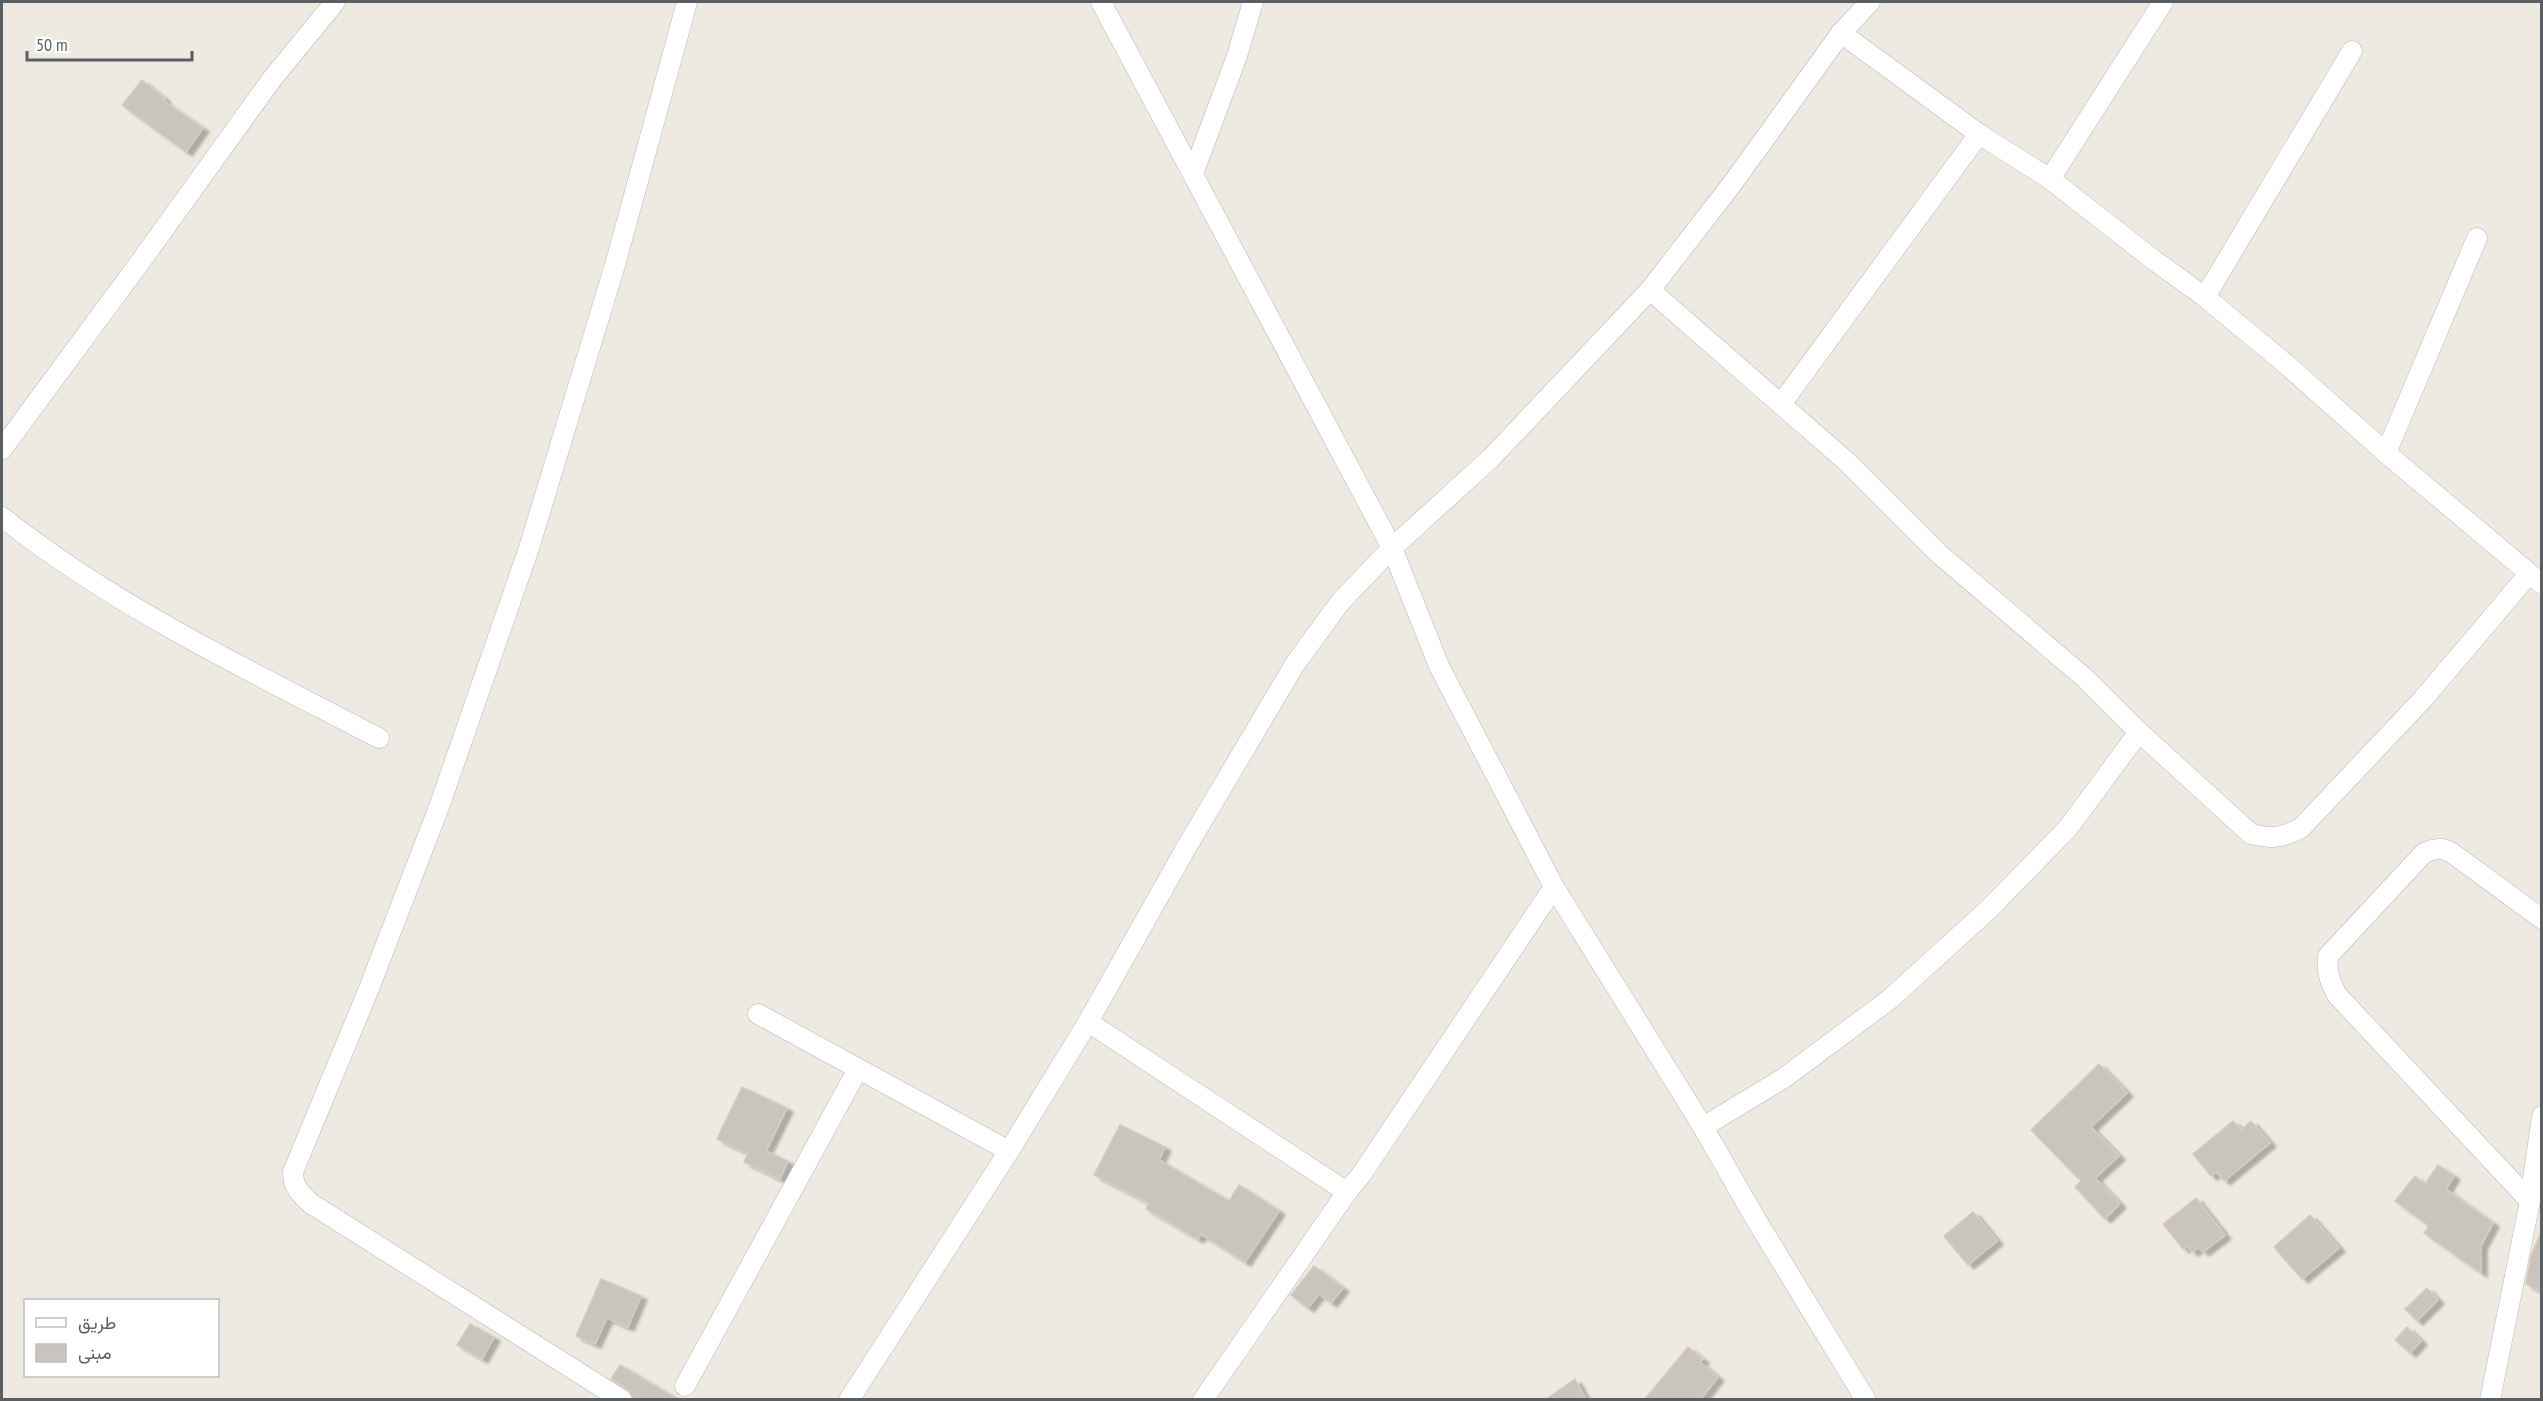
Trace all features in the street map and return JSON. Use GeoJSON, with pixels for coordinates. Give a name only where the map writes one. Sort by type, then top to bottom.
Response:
{"type":"FeatureCollection","features":[{"type":"Feature","properties":{"kind":"street"},"geometry":{"type":"LineString","coordinates":[[2,448],[272,79],[335,2]]}},
{"type":"Feature","properties":{"kind":"street"},"geometry":{"type":"LineString","coordinates":[[622,1400],[310,1203],[297,1190],[293,1182],[293,1172],[368,991],[440,807],[529,548],[615,266],[687,2]]}},
{"type":"Feature","properties":{"kind":"street"},"geometry":{"type":"LineString","coordinates":[[1101,2],[1392,548],[1439,666],[1554,887],[1703,1127],[1755,1218],[1866,1400]]}},
{"type":"Feature","properties":{"kind":"street"},"geometry":{"type":"LineString","coordinates":[[1193,174],[1237,56],[1253,2]]}},
{"type":"Feature","properties":{"kind":"street"},"geometry":{"type":"LineString","coordinates":[[849,1400],[1009,1151],[1088,1022],[1186,848],[1295,664],[1341,601],[1392,548],[1491,458],[1650,290],[1732,184],[1841,33],[1870,2]]}},
{"type":"Feature","properties":{"kind":"street"},"geometry":{"type":"LineString","coordinates":[[2050,179],[2163,2]]}},
{"type":"Feature","properties":{"kind":"street"},"geometry":{"type":"LineString","coordinates":[[1650,290],[1846,461],[1938,553],[2086,679],[2139,732],[2251,834],[2271,838],[2286,835],[2301,828],[2535,579],[2205,297],[2050,179],[1979,134],[1841,33]]}},
{"type":"Feature","properties":{"kind":"street"},"geometry":{"type":"LineString","coordinates":[[2205,297],[2352,51]]}},
{"type":"Feature","properties":{"kind":"street"},"geometry":{"type":"LineString","coordinates":[[1781,404],[1979,134]]}},
{"type":"Feature","properties":{"kind":"street"},"geometry":{"type":"LineString","coordinates":[[2386,453],[2477,238]]}},
{"type":"Feature","properties":{"kind":"street"},"geometry":{"type":"LineString","coordinates":[[2,517],[32,541],[151,619],[380,738]]}},
{"type":"Feature","properties":{"kind":"street"},"geometry":{"type":"LineString","coordinates":[[1703,1127],[1784,1078],[1890,999],[1989,909],[2068,828],[2139,732]]}},
{"type":"Feature","properties":{"kind":"street"},"geometry":{"type":"LineString","coordinates":[[2530,1201],[2337,995],[2329,979],[2326,965],[2328,956],[2424,853],[2434,848],[2442,848],[2452,854],[2541,919]]}},
{"type":"Feature","properties":{"kind":"street"},"geometry":{"type":"LineString","coordinates":[[1203,1400],[1361,1175],[1554,887]]}},
{"type":"Feature","properties":{"kind":"street"},"geometry":{"type":"LineString","coordinates":[[758,1014],[1009,1151]]}},
{"type":"Feature","properties":{"kind":"street"},"geometry":{"type":"LineString","coordinates":[[1088,1022],[1347,1192]]}},
{"type":"Feature","properties":{"kind":"street"},"geometry":{"type":"LineString","coordinates":[[685,1386],[858,1069]]}},
{"type":"Feature","properties":{"kind":"street"},"geometry":{"type":"LineString","coordinates":[[2495,1398],[2530,1201],[2541,1116]]}},
{"type":"Feature","properties":{"kind":"building"},"geometry":{"type":"Polygon","coordinates":[[[142,80],[165,99],[164,101],[203,128],[186,152],[122,105],[142,80]]]}},
{"type":"Feature","properties":{"kind":"building"},"geometry":{"type":"Polygon","coordinates":[[[2099,1064],[2127,1093],[2091,1127],[2119,1156],[2095,1178],[2120,1204],[2105,1219],[2075,1187],[2081,1181],[2031,1130],[2099,1064]]]}},
{"type":"Feature","properties":{"kind":"building"},"geometry":{"type":"Polygon","coordinates":[[[742,1087],[787,1108],[766,1151],[788,1161],[780,1179],[744,1162],[748,1153],[717,1139],[742,1087]]]}},
{"type":"Feature","properties":{"kind":"building"},"geometry":{"type":"Polygon","coordinates":[[[2233,1121],[2241,1130],[2251,1121],[2270,1143],[2224,1181],[2217,1172],[2211,1176],[2193,1154],[2233,1121]]]}},
{"type":"Feature","properties":{"kind":"building"},"geometry":{"type":"Polygon","coordinates":[[[1120,1125],[1165,1147],[1159,1160],[1229,1201],[1239,1185],[1279,1211],[1245,1262],[1201,1234],[1198,1239],[1146,1209],[1149,1203],[1094,1175],[1120,1125]]]}},
{"type":"Feature","properties":{"kind":"building"},"geometry":{"type":"Polygon","coordinates":[[[2438,1165],[2454,1176],[2446,1189],[2493,1223],[2481,1246],[2481,1273],[2424,1233],[2429,1226],[2395,1201],[2415,1176],[2425,1184],[2438,1165]]]}},
{"type":"Feature","properties":{"kind":"building"},"geometry":{"type":"Polygon","coordinates":[[[2196,1198],[2225,1235],[2203,1252],[2199,1247],[2192,1252],[2187,1246],[2183,1249],[2163,1224],[2196,1198]]]}},
{"type":"Feature","properties":{"kind":"building"},"geometry":{"type":"Polygon","coordinates":[[[1973,1212],[1997,1241],[1968,1265],[1944,1236],[1973,1212]]]}},
{"type":"Feature","properties":{"kind":"building"},"geometry":{"type":"Polygon","coordinates":[[[2310,1215],[2339,1248],[2302,1279],[2274,1247],[2310,1215]]]}},
{"type":"Feature","properties":{"kind":"building"},"geometry":{"type":"Polygon","coordinates":[[[2541,1232],[2541,1291],[2526,1284],[2531,1256],[2541,1232]]]}},
{"type":"Feature","properties":{"kind":"building"},"geometry":{"type":"Polygon","coordinates":[[[1314,1266],[1343,1288],[1331,1303],[1319,1294],[1308,1308],[1291,1295],[1314,1266]]]}},
{"type":"Feature","properties":{"kind":"building"},"geometry":{"type":"Polygon","coordinates":[[[601,1279],[641,1296],[628,1327],[607,1318],[595,1344],[576,1336],[601,1279]]]}},
{"type":"Feature","properties":{"kind":"building"},"geometry":{"type":"Polygon","coordinates":[[[2427,1288],[2438,1300],[2417,1321],[2405,1309],[2427,1288]]]}},
{"type":"Feature","properties":{"kind":"building"},"geometry":{"type":"Polygon","coordinates":[[[470,1324],[494,1337],[482,1359],[457,1345],[470,1324]]]}},
{"type":"Feature","properties":{"kind":"building"},"geometry":{"type":"Polygon","coordinates":[[[2407,1327],[2421,1341],[2410,1353],[2395,1340],[2407,1327]]]}},
{"type":"Feature","properties":{"kind":"building"},"geometry":{"type":"Polygon","coordinates":[[[1688,1347],[1703,1359],[1700,1362],[1718,1377],[1700,1400],[1644,1400],[1688,1347]]]}},
{"type":"Feature","properties":{"kind":"building"},"geometry":{"type":"Polygon","coordinates":[[[620,1365],[679,1400],[634,1400],[629,1390],[611,1379],[620,1365]]]}},
{"type":"Feature","properties":{"kind":"building"},"geometry":{"type":"Polygon","coordinates":[[[1575,1379],[1586,1399],[1545,1400],[1575,1379]]]}}]}
